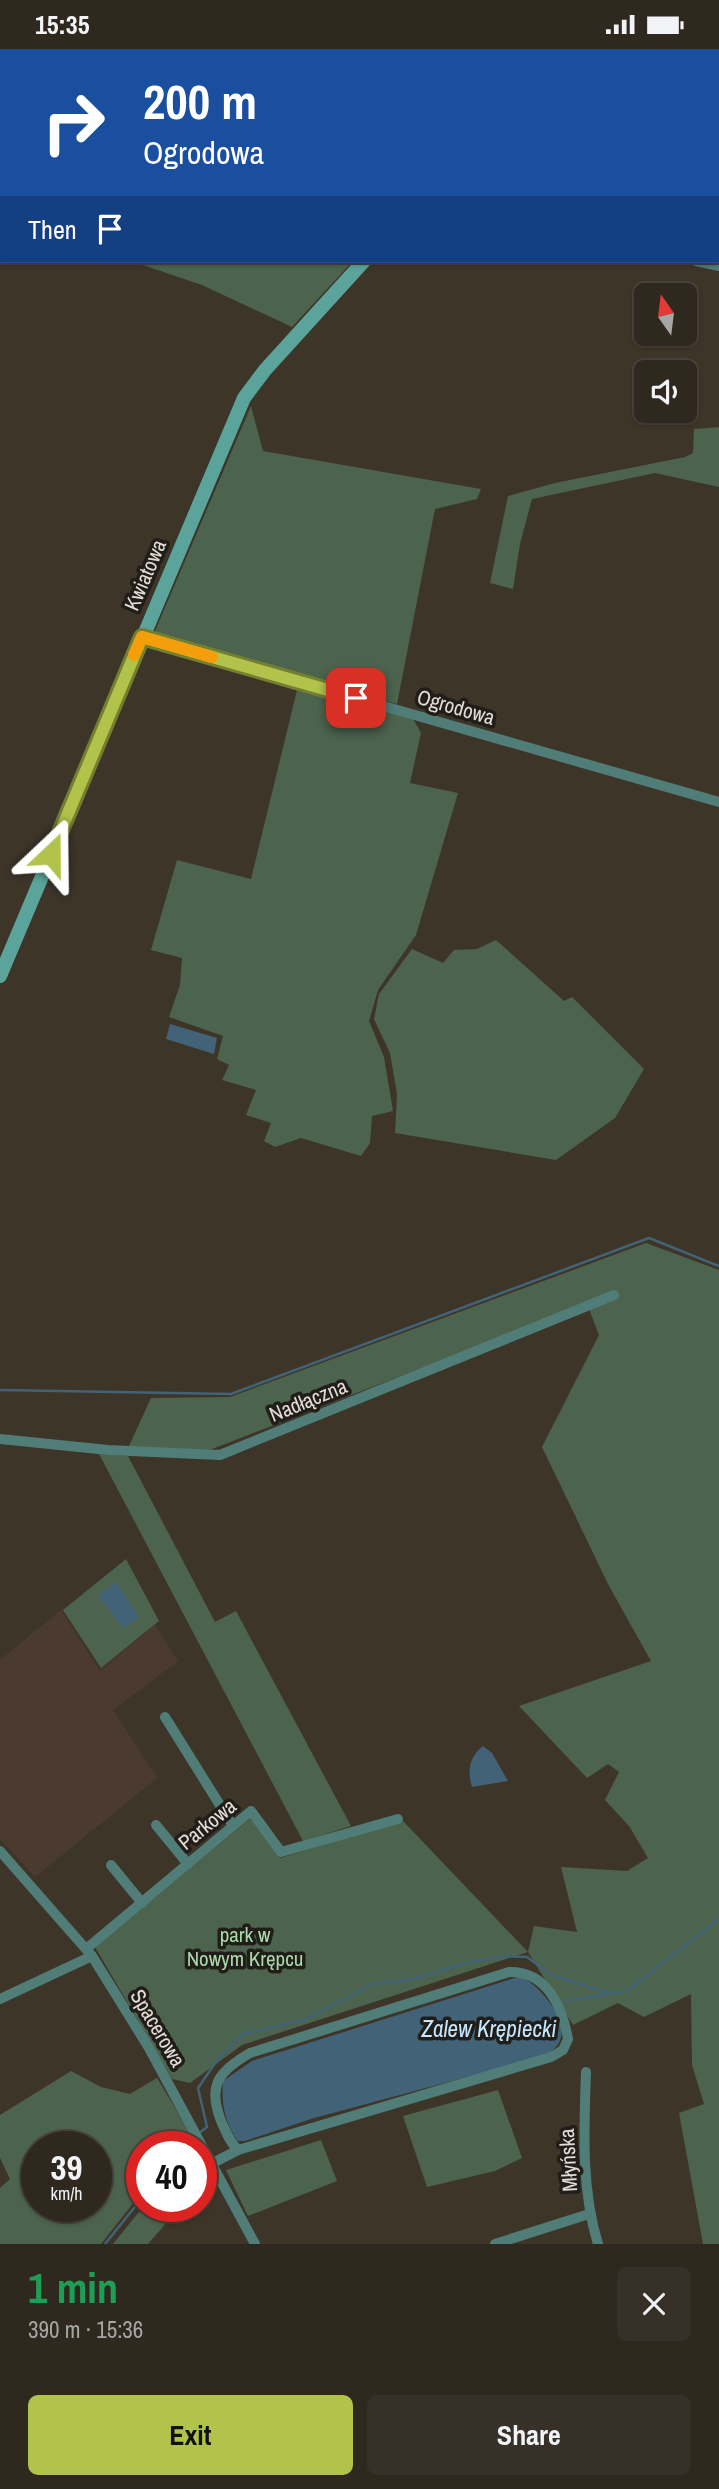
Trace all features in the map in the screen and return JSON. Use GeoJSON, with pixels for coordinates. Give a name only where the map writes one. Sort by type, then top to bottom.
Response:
{"type":"FeatureCollection","features":[{"type":"Feature","properties":{"kind":"street","name":"Kwiatowa"},"geometry":{"type":"LineString","coordinates":[[0,976],[244,398],[259,376],[362,263]]}},
{"type":"Feature","properties":{"kind":"street","name":"Ogrodowa"},"geometry":{"type":"LineString","coordinates":[[142,637],[719,802]]}},
{"type":"Feature","properties":{"kind":"street","name":"Nadłączna"},"geometry":{"type":"LineString","coordinates":[[0,1439],[108,1450],[219,1455],[614,1295]]}},
{"type":"Feature","properties":{"kind":"street"},"geometry":{"type":"LineString","coordinates":[[165,1717],[233,1826]]}},
{"type":"Feature","properties":{"kind":"street","name":"Parkowa"},"geometry":{"type":"LineString","coordinates":[[0,1999],[89,1953],[142,1903],[251,1811],[281,1852],[398,1819]]}},
{"type":"Feature","properties":{"kind":"street"},"geometry":{"type":"LineString","coordinates":[[156,1825],[188,1864]]}},
{"type":"Feature","properties":{"kind":"street","name":"Spacerowa"},"geometry":{"type":"LineString","coordinates":[[0,1851],[89,1953],[149,2049],[195,2131]]}},
{"type":"Feature","properties":{"kind":"street"},"geometry":{"type":"LineString","coordinates":[[111,1865],[142,1903]]}},
{"type":"Feature","properties":{"kind":"street"},"geometry":{"type":"LineString","coordinates":[[217,2161],[238,2150],[551,2057],[563,2050],[568,2039],[554,1997],[537,1977],[524,1971],[509,1972],[250,2053],[220,2075],[213,2092],[216,2108],[229,2141],[238,2150]]}},
{"type":"Feature","properties":{"kind":"street","name":"Młyńska"},"geometry":{"type":"LineString","coordinates":[[586,2071],[584,2139],[589,2214],[598,2244]]}},
{"type":"Feature","properties":{"kind":"street","name":"Spacerowa"},"geometry":{"type":"LineString","coordinates":[[217,2171],[255,2244]]}},
{"type":"Feature","properties":{"kind":"street"},"geometry":{"type":"LineString","coordinates":[[495,2244],[589,2214]]}},
{"type":"Feature","properties":{"kind":"shaded area"},"geometry":{"type":"Polygon","coordinates":[[[61,1610],[100,1671],[155,1625],[178,1661],[113,1710],[157,1778],[35,1877],[0,1839],[0,1660],[61,1610]]]}},
{"type":"Feature","properties":{"kind":"green space"},"geometry":{"type":"Polygon","coordinates":[[[137,263],[351,263],[292,327],[202,285],[137,263]]]}},
{"type":"Feature","properties":{"kind":"green space"},"geometry":{"type":"Polygon","coordinates":[[[251,406],[263,451],[481,489],[477,499],[435,509],[397,704],[152,638],[251,406]]]}},
{"type":"Feature","properties":{"kind":"green space"},"geometry":{"type":"Polygon","coordinates":[[[719,427],[719,487],[655,473],[532,499],[520,544],[513,589],[490,583],[508,496],[555,483],[685,457],[693,453],[694,429],[719,427]]]}},
{"type":"Feature","properties":{"kind":"green space"},"geometry":{"type":"Polygon","coordinates":[[[298,686],[412,717],[421,733],[410,783],[458,793],[416,935],[378,990],[369,1021],[384,1057],[393,1111],[372,1116],[370,1143],[361,1156],[301,1138],[275,1147],[264,1141],[271,1123],[246,1115],[256,1090],[222,1080],[229,1065],[217,1059],[223,1036],[169,1017],[180,985],[182,958],[151,950],[177,860],[251,879],[298,686]]]}},
{"type":"Feature","properties":{"kind":"green space"},"geometry":{"type":"Polygon","coordinates":[[[496,940],[564,1001],[572,997],[644,1069],[615,1118],[556,1160],[395,1133],[397,1094],[390,1053],[374,1019],[379,994],[412,949],[443,963],[454,950],[477,949],[496,940]]]}},
{"type":"Feature","properties":{"kind":"green space"},"geometry":{"type":"Polygon","coordinates":[[[646,1243],[719,1270],[719,2244],[703,2244],[679,2113],[704,2104],[692,2065],[691,1994],[644,2017],[618,2003],[573,2025],[528,1952],[534,1926],[577,1932],[561,1867],[627,1871],[648,1858],[629,1826],[605,1800],[619,1772],[608,1764],[587,1778],[519,1706],[651,1661],[609,1586],[542,1447],[599,1335],[587,1304],[207,1451],[128,1448],[151,1398],[230,1397],[646,1243]]]}},
{"type":"Feature","properties":{"kind":"green space"},"geometry":{"type":"Polygon","coordinates":[[[99,1454],[128,1456],[215,1622],[236,1611],[351,1826],[303,1841],[99,1454]]]}},
{"type":"Feature","properties":{"kind":"green space"},"geometry":{"type":"Polygon","coordinates":[[[126,1559],[159,1621],[101,1668],[63,1610],[126,1559]]]}},
{"type":"Feature","properties":{"kind":"green space","name":"park w Nowym Krępcu"},"geometry":{"type":"Polygon","coordinates":[[[252,1817],[280,1858],[403,1821],[528,1952],[242,2045],[190,2083],[172,2079],[95,1947],[252,1817]]]}},
{"type":"Feature","properties":{"kind":"green space"},"geometry":{"type":"Polygon","coordinates":[[[71,2071],[101,2087],[130,2094],[157,2078],[189,2131],[126,2131],[126,2212],[101,2244],[0,2244],[0,2188],[10,2179],[0,2158],[0,2115],[71,2071]]]}},
{"type":"Feature","properties":{"kind":"green space"},"geometry":{"type":"Polygon","coordinates":[[[498,2090],[522,2158],[495,2171],[427,2187],[403,2116],[498,2090]]]}},
{"type":"Feature","properties":{"kind":"green space"},"geometry":{"type":"Polygon","coordinates":[[[321,2140],[337,2181],[248,2216],[226,2170],[321,2140]]]}},
{"type":"Feature","properties":{"kind":"green space"},"geometry":{"type":"Polygon","coordinates":[[[131,2222],[167,2222],[148,2244],[113,2244],[131,2222]]]}},
{"type":"Feature","properties":{"kind":"water"},"geometry":{"type":"Polygon","coordinates":[[[170,1024],[217,1038],[214,1054],[166,1039],[170,1024]]]}},
{"type":"Feature","properties":{"kind":"water"},"geometry":{"type":"Polygon","coordinates":[[[116,1582],[139,1617],[123,1628],[98,1595],[116,1582]]]}},
{"type":"Feature","properties":{"kind":"water"},"geometry":{"type":"Polygon","coordinates":[[[483,1746],[492,1753],[508,1781],[472,1787],[470,1765],[483,1746]]]}},
{"type":"Feature","properties":{"kind":"water","name":"Zalew Krępiecki"},"geometry":{"type":"Polygon","coordinates":[[[521,1976],[545,1996],[558,2015],[561,2035],[558,2044],[546,2056],[314,2118],[245,2141],[238,2141],[230,2128],[225,2113],[223,2081],[252,2061],[521,1976]]]}},
{"type":"Feature","properties":{"kind":"waterway"},"geometry":{"type":"LineString","coordinates":[[0,1390],[231,1394],[649,1238],[719,1266]]}},
{"type":"Feature","properties":{"kind":"waterway"},"geometry":{"type":"LineString","coordinates":[[564,2001],[627,1991],[719,1919]]}},
{"type":"Feature","properties":{"kind":"waterway"},"geometry":{"type":"LineString","coordinates":[[202,2131],[207,2127],[198,2088],[218,2059],[243,2034],[307,2019],[372,1984],[413,1979],[465,1963],[505,1956],[527,1957],[551,1975],[608,1993]]}},
{"type":"Feature","properties":{"kind":"waterway"},"geometry":{"type":"LineString","coordinates":[[105,2244],[126,2218]]}},
{"type":"Feature","properties":{"kind":"slow traffic"},"geometry":{"type":"LineString","coordinates":[[134,655],[142,637],[212,657]]}},
{"type":"Feature","properties":{"kind":"route"},"geometry":{"type":"LineString","coordinates":[[51,854],[142,637],[356,698]]}}]}
